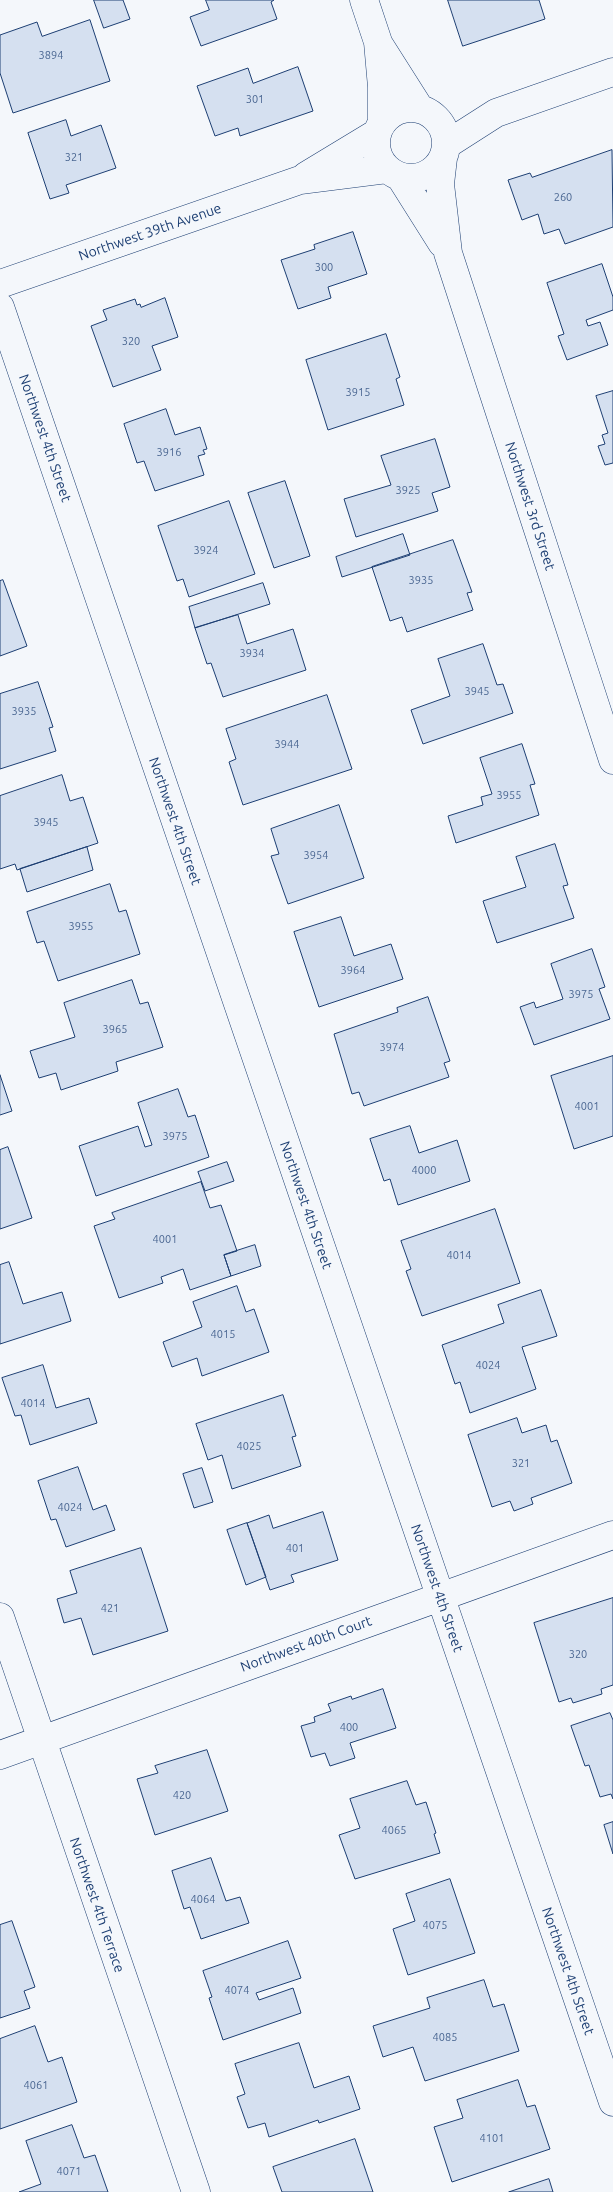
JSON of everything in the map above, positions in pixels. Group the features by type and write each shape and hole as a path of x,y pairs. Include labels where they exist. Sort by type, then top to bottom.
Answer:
{"street":[{"path":"364,0 378,42 382,87 380,128 377,145 379,157 394,173 414,178 426,175 436,168 445,152 496,112"},
{"path":"378,42 425,111 439,121 445,133 445,152"},
{"path":"380,128 392,113 406,108 450,115 496,112 613,72"},
{"name":"Northwest 39th Avenue","path":"0,284 300,180 380,128"},
{"name":"Northwest 3rd Street","path":"445,152 440,184 448,253 613,760"},
{"name":"Northwest 39th Avenue","path":"300,180 394,173"},
{"name":"Northwest 3rd Street","path":"394,173 448,253"},
{"name":"Northwest 4th Street","path":"0,307 613,2102"},
{"name":"Northwest 40th Court","path":"0,1755 613,1535"},
{"name":"Northwest 4th Terrace","path":"0,1617 196,2192"}],"building":[{"path":"94,0 123,0 130,19 104,28"},
{"path":"206,0 274,0 271,2 277,19 201,46 190,17 209,10"},
{"path":"448,0 539,0 545,19 463,46"},
{"path":"90,20 110,81 13,113 0,73 0,35 37,22 42,36"},
{"path":"298,67 313,111 240,136 238,128 215,136 197,86 248,68 253,83"},
{"path":"66,120 71,136 101,125 116,168 66,185 69,193 50,199 28,133"},
{"path":"612,150 613,227 565,244 559,229 544,234 538,214 522,220 508,180 530,173 532,177"},
{"path":"353,232 367,274 328,287 331,298 298,309 281,260 315,249 314,245"},
{"path":"602,264 613,297 613,310 586,320 588,326 600,322 608,345 567,360 558,336 564,334 547,283"},
{"path":"165,298 178,337 152,346 161,370 113,387 91,326 107,320 103,310 135,299 137,305 140,304 141,307"},
{"path":"386,334 400,377 396,379 404,405 328,430 306,360"},
{"path":"613,391 613,463 605,465 598,446 605,444 602,435 608,433 596,396"},
{"path":"166,409 175,435 200,427 207,449 203,450 205,454 198,456 204,475 155,491 144,461 137,463 124,424"},
{"path":"435,439 450,487 432,493 438,511 356,537 344,499 391,485 381,456"},
{"path":"285,481 310,556 274,568 248,493"},
{"path":"229,501 255,574 189,597 183,579 177,581 158,526"},
{"path":"403,534 410,555 342,577 336,557"},
{"path":"453,540 472,592 467,593 473,610 407,632 402,617 390,621 372,567"},
{"path":"3,580 27,646 0,656 0,581"},
{"path":"263,583 270,604 195,628 189,607"},
{"path":"238,615 247,644 293,629 306,670 223,697 211,663 207,664 195,628"},
{"path":"483,644 497,685 503,684 513,713 423,744 411,710 450,696 438,659"},
{"path":"38,682 53,727 49,728 56,751 0,769 0,694"},
{"path":"327,695 352,769 243,805 229,762 236,759 226,729"},
{"path":"522,744 535,784 530,785 539,815 456,843 448,816 483,805 481,797 492,794 480,758"},
{"path":"62,775 70,801 83,797 98,843 17,870 15,864 0,869 0,796"},
{"path":"339,805 364,878 288,904 271,856 279,854 271,829"},
{"path":"555,844 568,885 563,886 574,918 497,943 483,901 526,887 516,857"},
{"path":"87,847 93,870 27,892 20,869"},
{"path":"110,884 119,912 126,910 140,954 58,981 44,941 37,943 27,912"},
{"path":"341,917 354,956 391,944 403,979 319,1007 294,932"},
{"path":"592,949 605,987 599,989 610,1019 534,1045 520,1007 534,1002 536,1008 563,999 551,964"},
{"path":"132,980 140,1004 148,1002 163,1047 116,1062 118,1071 61,1090 56,1073 39,1078 30,1051 75,1037 64,1003"},
{"path":"428,997 450,1061 444,1063 449,1077 364,1106 359,1092 352,1094 334,1034 398,1012 397,1008"},
{"path":"613,1056 613,1136 574,1149 551,1076"},
{"path":"0,1075 12,1111 0,1115"},
{"path":"178,1089 188,1117 195,1115 209,1157 96,1196 79,1146 138,1126 145,1147 152,1145 138,1103"},
{"path":"410,1126 419,1153 457,1140 470,1181 398,1205 390,1179 384,1181 370,1139"},
{"path":"8,1147 32,1218 0,1229 0,1150"},
{"path":"227,1162 234,1181 205,1191 198,1172"},
{"path":"201,1182 210,1208 221,1205 237,1251 224,1255 231,1276 190,1290 183,1269 161,1277 163,1283 119,1298 94,1226 115,1219 112,1213"},
{"path":"495,1209 520,1283 422,1316 406,1271 411,1269 401,1241"},
{"path":"255,1245 261,1266 231,1276 224,1255"},
{"path":"9,1262 23,1304 62,1292 71,1321 0,1344 0,1265"},
{"path":"237,1286 246,1312 254,1309 269,1352 202,1376 197,1358 172,1367 163,1342 202,1327 193,1302"},
{"path":"541,1290 557,1336 522,1347 536,1389 470,1413 460,1382 455,1384 442,1345 504,1323 498,1305"},
{"path":"43,1365 56,1408 89,1398 97,1423 30,1445 21,1415 15,1416 2,1378"},
{"path":"283,1395 296,1436 292,1437 301,1466 232,1489 222,1455 208,1460 196,1424"},
{"path":"517,1418 522,1433 546,1425 551,1442 557,1440 572,1483 531,1498 533,1504 514,1511 510,1501 492,1507 468,1435"},
{"path":"78,1467 93,1510 106,1505 115,1530 66,1547 56,1519 51,1520 38,1481"},
{"path":"202,1468 213,1502 194,1508 183,1474"},
{"path":"323,1512 338,1560 291,1575 294,1582 270,1590 247,1523 269,1515 273,1528"},
{"path":"247,1523 266,1577 246,1585 227,1530"},
{"path":"141,1548 168,1631 93,1655 81,1618 64,1623 57,1599 77,1593 70,1571"},
{"path":"613,1598 613,1685 601,1689 602,1694 573,1703 571,1698 559,1702 534,1623"},
{"path":"383,1689 396,1728 350,1743 355,1758 330,1766 325,1753 311,1757 301,1726 315,1722 314,1717 331,1711 328,1704 351,1696 352,1699"},
{"path":"610,1713 613,1720 613,1799 611,1794 600,1797 589,1765 585,1766 571,1726"},
{"path":"207,1750 228,1811 155,1835 137,1779 158,1773 155,1766"},
{"path":"407,1781 416,1805 426,1802 440,1853 355,1879 339,1835 360,1828 350,1799"},
{"path":"613,1822 613,1854 604,1825"},
{"path":"211,1858 226,1901 240,1897 249,1923 201,1939 190,1907 184,1909 172,1871"},
{"path":"450,1879 475,1953 408,1975 393,1929 415,1921 406,1894"},
{"path":"12,1921 35,1987 24,1991 30,2008 0,2018 0,1925"},
{"path":"288,1941 301,1978 256,1993 259,2000 293,1988 301,2013 223,2040 209,1998 212,1997 203,1971"},
{"path":"484,1980 493,2007 504,2004 519,2051 425,2081 413,2047 383,2057 373,2026 430,2008 427,1998"},
{"path":"35,2026 48,2062 62,2057 77,2102 0,2129 0,2039"},
{"path":"299,2043 314,2088 349,2076 360,2109 319,2123 318,2120 269,2137 265,2123 248,2128 237,2097 245,2094 235,2064"},
{"path":"518,2080 527,2107 535,2105 550,2149 452,2182 434,2127 463,2118 457,2100"},
{"path":"72,2125 84,2158 95,2155 108,2192 19,2192 41,2184 26,2141"},
{"path":"355,2139 373,2192 282,2192 273,2167"},
{"path":"549,2179 553,2192 509,2192"}]}
